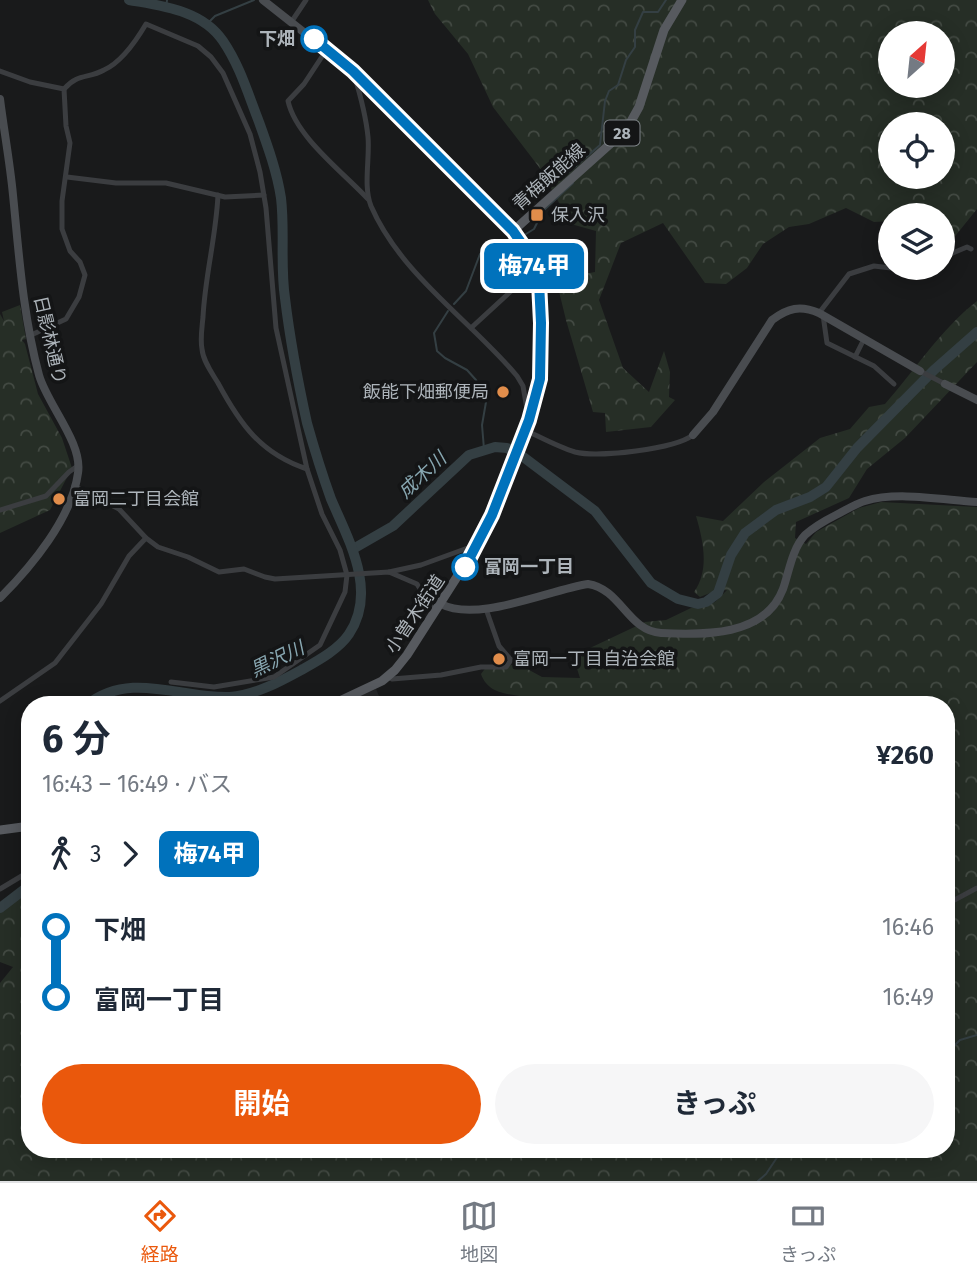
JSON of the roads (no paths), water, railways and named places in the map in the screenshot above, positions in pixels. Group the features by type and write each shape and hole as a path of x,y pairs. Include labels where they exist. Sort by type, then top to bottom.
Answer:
{"main road":[{"path":"263,0 353,71 513,231"},
{"name":"青梅飯能線","path":"513,231 629,125 639,107 664,30 682,0"},
{"name":"日影林通り","path":"0,99 29,337 42,386 68,435 79,466"},
{"name":"小曽木街道","path":"349,696 387,677 402,662 441,604 478,544 529,420 540,379 541,293 529,254 513,231"},
{"path":"693,435 713,412 772,320 795,308 807,308 821,314 920,371"},
{"path":"945,384 977,400"},
{"path":"0,598 46,546 61,519 79,466"},
{"path":"441,604 486,609 588,584 610,593 639,624 650,631 695,634 727,632 754,621 774,605 783,589 801,540 824,521 856,504 877,498 899,497 977,502"},
{"path":"0,830 21,827"}],"street":[{"path":"292,21 306,0"},
{"path":"29,337 66,319 79,297 85,275 80,262 70,251 62,229 62,201 70,143 64,89 75,78 108,68 136,40 146,24 198,46 217,65 252,140 264,195 275,321 307,469 322,514 350,574 345,592 320,645 274,677 214,687 171,682"},
{"path":"327,49 304,84 288,101 291,112 322,155 370,200 387,234 411,267 520,381 529,420"},
{"path":"0,71 30,82 64,89"},
{"path":"353,71 368,136 370,200"},
{"path":"67,177 116,183 166,183 218,195 264,195"},
{"path":"218,195 216,229 205,287 202,353 235,415 250,433 271,453 290,464 307,469"},
{"path":"955,252 967,247 971,249"},
{"path":"878,266 849,274 821,314 827,343 874,366 894,384"},
{"path":"471,328 536,271"},
{"path":"855,357 864,339"},
{"path":"920,371 945,384"},
{"path":"524,432 578,453 595,455 678,444 693,435"},
{"path":"0,510 46,496 69,472 79,466"},
{"path":"74,486 119,509 158,547 188,557 219,572 248,569 275,579 389,572 421,565 478,544"},
{"path":"0,701 55,663 101,604 129,556 146,538"},
{"path":"389,572 417,584 435,613"},
{"path":"387,677 392,680 441,675 481,667 506,667 511,660 499,646 486,609"},
{"path":"0,889 21,876"},
{"path":"955,900 977,888"}],"waterway":[{"name":"成木川","path":"129,0 180,11 204,22 223,41 247,91 269,150 279,188 285,298 307,423 328,490 352,548 361,583 357,617 340,645 277,683 240,696"},
{"name":"成木川","path":"166,7 167,0"},
{"path":"207,24 215,16 254,0"},
{"path":"568,173 600,145 605,101 609,91 618,85 626,60 635,47 635,30 643,12 658,12 666,0"},
{"path":"526,234 534,229 543,211 573,183"},
{"path":"454,304 466,291 480,254 503,240 514,243"},
{"path":"448,311 434,333 437,351 467,370 476,380 486,402 482,425 484,449"},
{"name":"成木川","path":"353,549 393,526 469,455 495,447 507,448 522,456 595,511 651,583 678,599 698,604 706,602 718,593 731,555 745,533 776,510 810,497 826,487 857,448 934,370 977,332"},
{"name":"成木川","path":"102,696 121,689 138,688 212,696"},
{"name":"黒沢川","path":"0,908 21,892"},
{"path":"955,1045 960,1040 977,1035"},
{"path":"758,1181 777,1158"}],"place":[{"name":"下畑","path":"314,39"},
{"name":"保入沢","path":"537,215"},
{"name":"飯能下畑郵便局","path":"503,392"},
{"name":"富岡二丁目会館","path":"59,499"},
{"name":"富岡一丁目","path":"465,567"},
{"name":"富岡一丁目自治会館","path":"499,659"}]}
